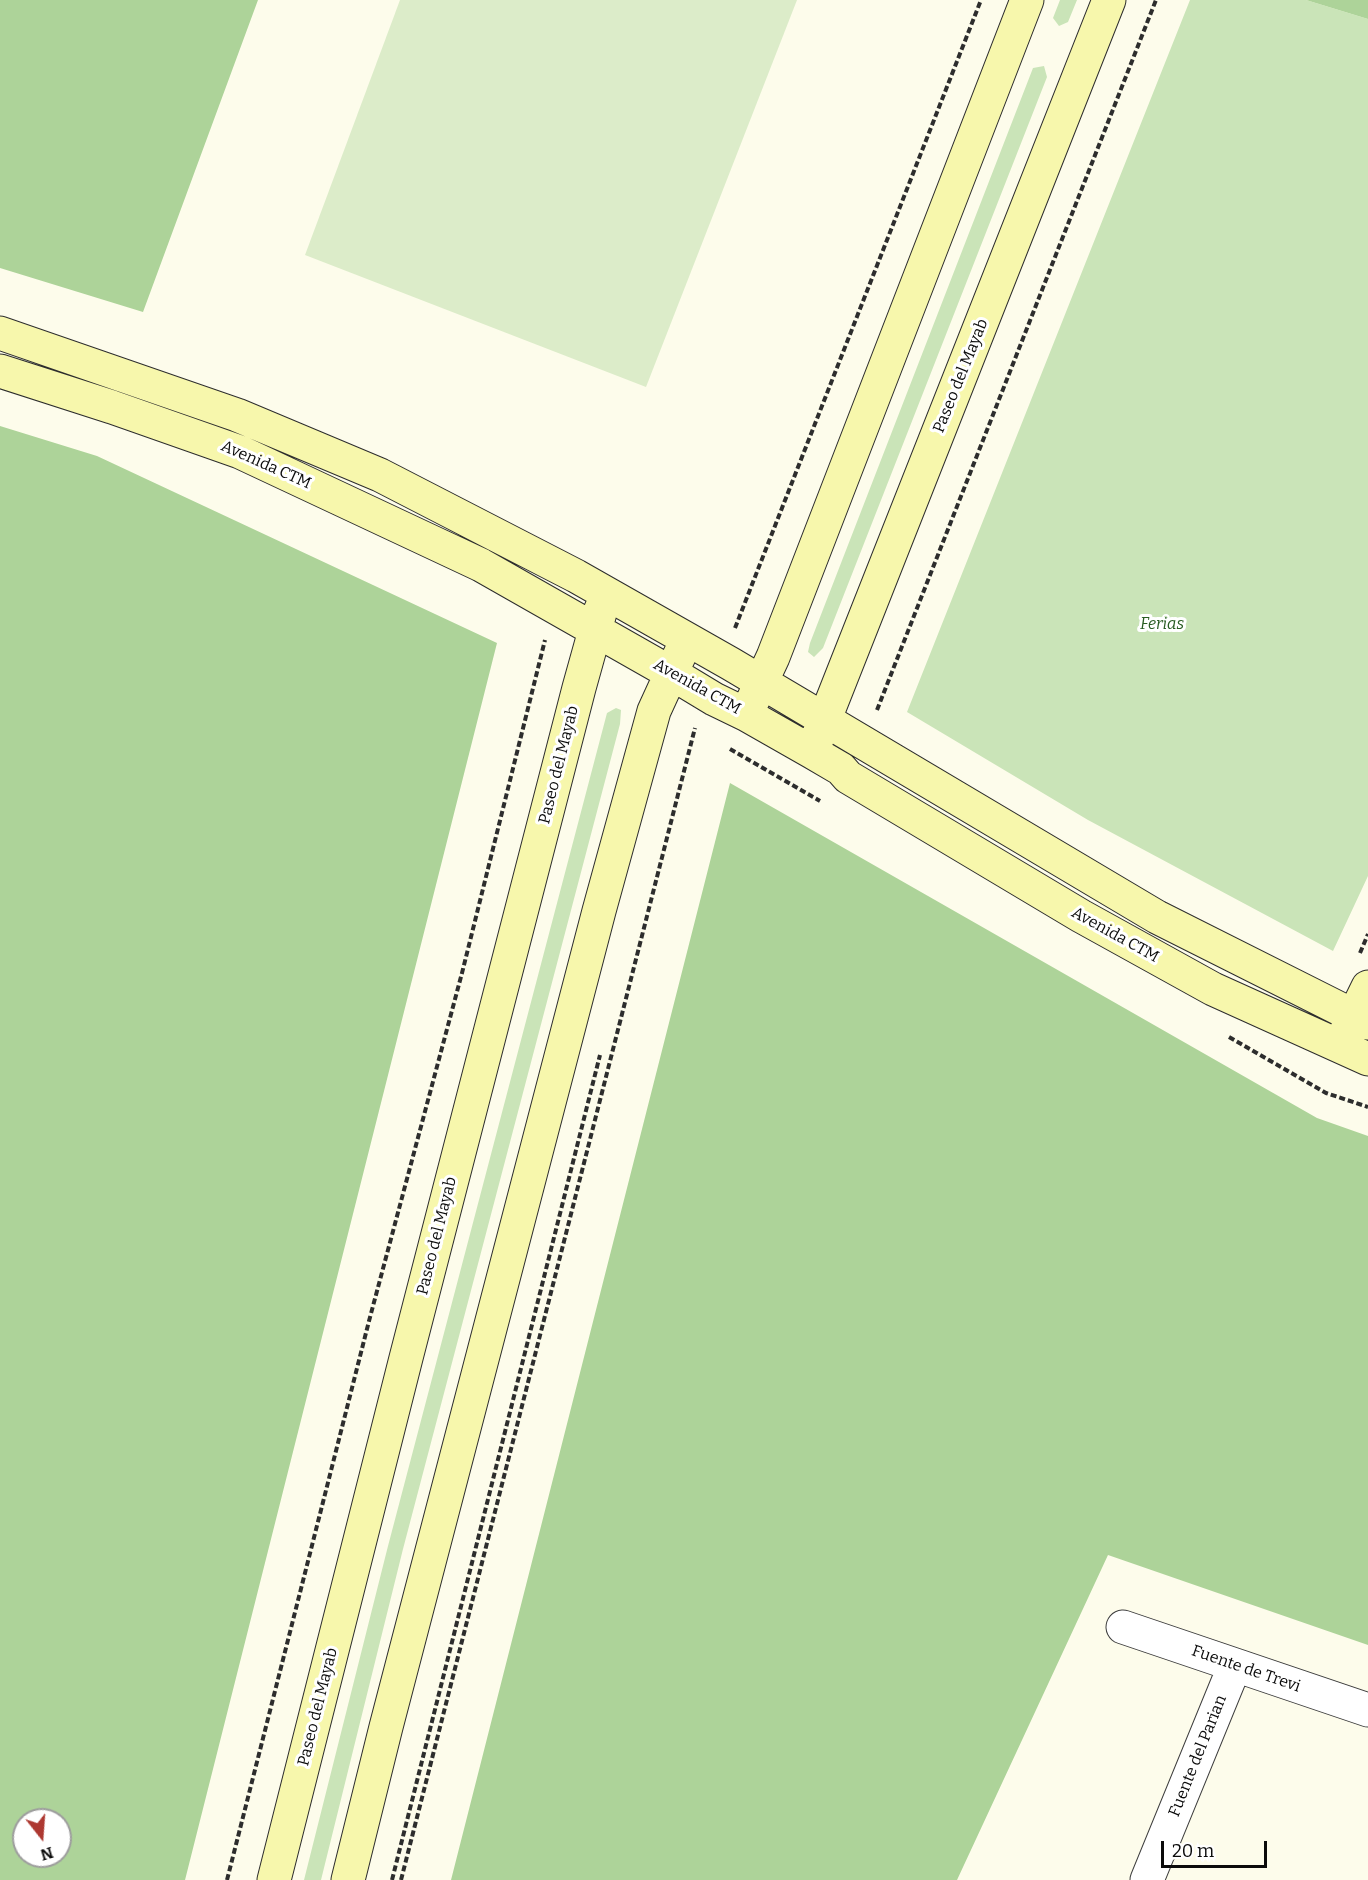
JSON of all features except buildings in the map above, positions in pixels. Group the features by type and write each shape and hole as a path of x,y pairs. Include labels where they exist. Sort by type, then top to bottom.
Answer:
{"main road":[{"path":"747,715 782,635 1028,0"},
{"name":"Paseo del Mayab","path":"812,752 1109,0"},
{"name":"Avenida CTM","path":"0,333 237,415 380,475 606,593 688,639 1157,917 1361,1020"},
{"name":"Avenida CTM","path":"0,371 240,452 481,565 714,699 812,752 848,777 1081,916 1213,989 1354,1053"},
{"name":"Paseo del Mayab","path":"274,1880 412,1335 594,630 606,593"},
{"path":"348,1880 602,900 654,711 688,639"},
{"path":"1354,1053 1368,987"}],"street":[{"name":"Fuente de Trevi","path":"1123,1627 1368,1710"},
{"name":"Fuente del Parian","path":"1147,1880 1235,1665"}],"path":[{"path":"733,633 981,0"},
{"path":"863,743 1156,0"},
{"path":"227,1880 369,1320 465,962 538,673"},
{"path":"401,1880 694,728"},
{"path":"392,1880 602,1048"}],"green space":[{"path":"0,0 258,0 143,312 0,268"},
{"path":"400,0 797,0 646,387 305,255"},
{"path":"1060,0 1077,0 1068,22 1059,26 1053,18"},
{"name":"Ferias","path":"1190,0 1306,0 1368,19 1368,876 1333,951 1088,820 907,712"},
{"path":"1306,0 1368,0 1368,19"},
{"path":"1044,66 1047,77 823,648 814,657 808,652 810,643 1033,68"},
{"path":"0,426 97,456 497,643 185,1880 0,1880"},
{"path":"616,708 621,710 620,724 403,1549 321,1880 304,1880 388,1546 607,713"},
{"path":"730,783 1317,1118 1368,1136 1368,1645 1108,1555 957,1880 451,1880"}]}
